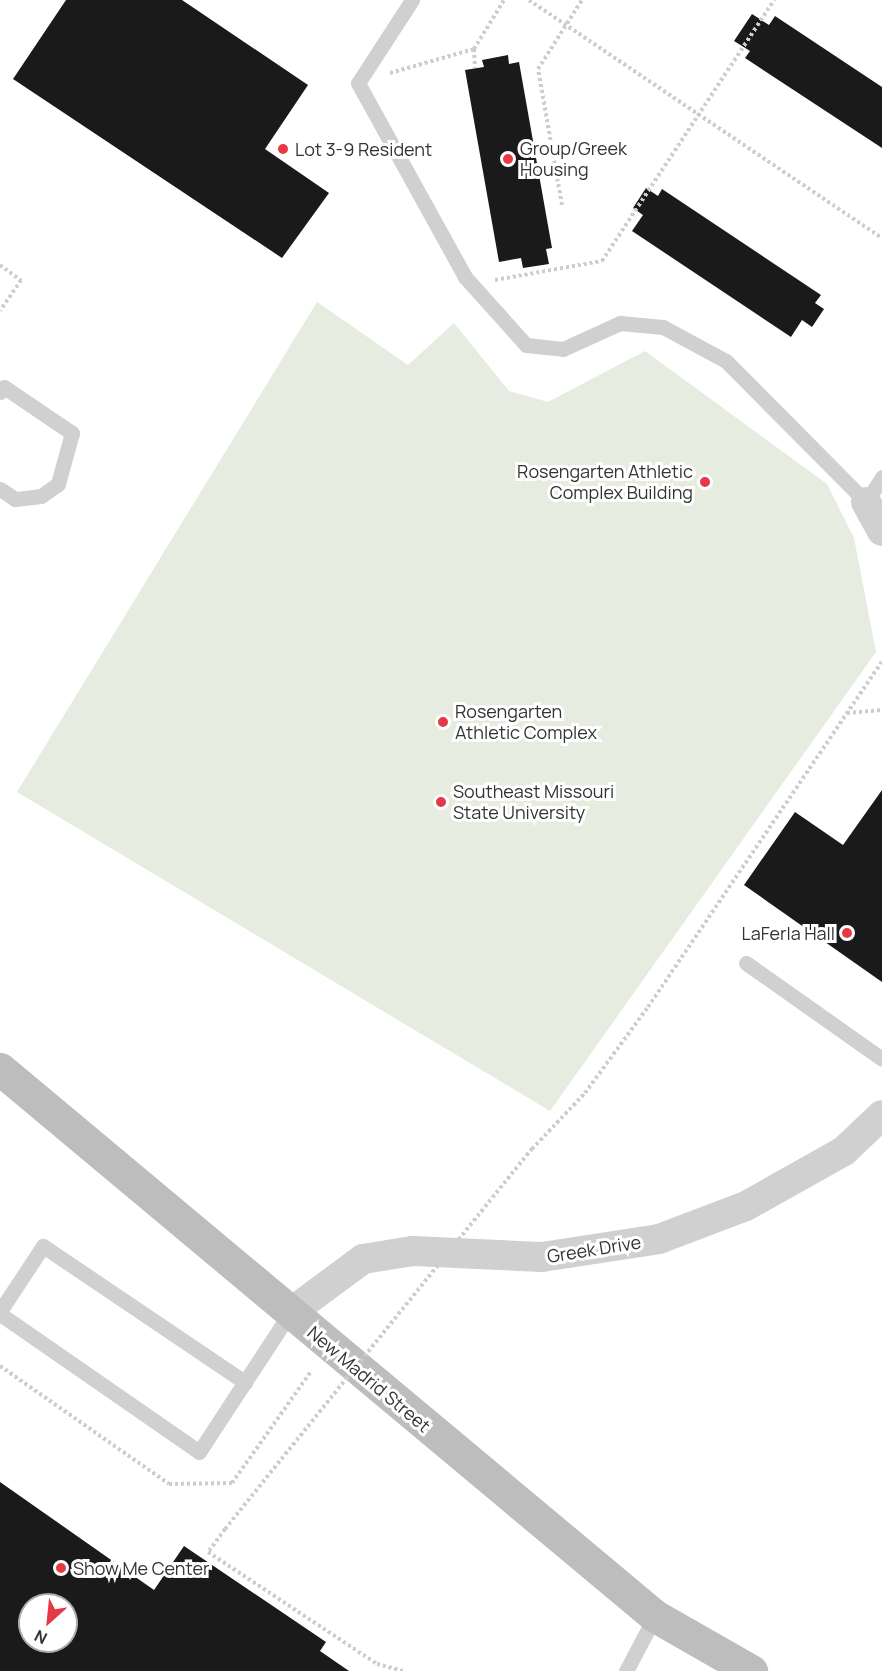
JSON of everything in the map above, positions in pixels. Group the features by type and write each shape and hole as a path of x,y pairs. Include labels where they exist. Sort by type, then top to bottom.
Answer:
{"street":[{"path":"866,502 882,531"},
{"name":"New Madrid Street","path":"0,1069 655,1616 751,1671"},
{"name":"Greek Drive","path":"290,1313 363,1259 413,1251 542,1257 659,1239 746,1206 844,1151 882,1115"}],"lane":[{"path":"412,0 358,83 465,277 526,345 563,349 620,323 663,327 726,362 866,502 882,477"},
{"path":"0,392 4,387 72,433 58,484 41,496 15,499 0,489"},
{"path":"746,963 882,1059"},
{"path":"245,1382 43,1246 0,1313 199,1452 245,1382 290,1313"},
{"path":"626,1671 655,1616"}],"path":[{"path":"475,68 474,50 504,0"},
{"path":"529,0 882,238"},
{"path":"562,205 538,69 582,0"},
{"path":"489,282 602,261 774,0"},
{"path":"358,83 474,50"},
{"path":"0,265 21,280 0,311"},
{"path":"403,1671 377,1664 208,1552 532,1149 585,1093 634,1026 882,662"},
{"path":"847,713 882,710"}],"shaded area":[{"name":"Rosengarten Athletic Complex","path":"317,302 408,365 454,323 509,391 548,402 645,351 827,484 854,538 876,652 550,1111 17,792"}],"building":[{"path":"66,0 182,0 308,85 265,149 329,193 282,258 13,79"},
{"path":"752,14 769,25 775,16 882,87 882,148 745,58 750,51 734,41"},
{"name":"Group/Greek Housing","path":"508,55 509,64 519,62 552,248 546,249 549,264 523,268 521,258 499,262 465,70 484,67 482,60"},
{"name":"Group/Greek Housing","path":"646,188 658,196 662,189 821,295 815,303 824,309 812,327 802,320 791,337 632,231 643,215 633,208"},
{"name":"LaFerla Hall","path":"882,790 882,982 744,885 795,812 843,845"},
{"name":"Show Me Center","path":"0,1482 154,1590 184,1546 326,1642 320,1651 349,1671 0,1671"}],"place":[{"name":"Lot 3-9 Resident","path":"283,149"},
{"name":"Group/Greek Housing","path":"508,159"},
{"name":"Rosengarten Athletic Complex Building","path":"705,482"},
{"name":"Rosengarten Athletic Complex","path":"443,722"},
{"name":"Southeast Missouri State University","path":"441,802"},
{"name":"LaFerla Hall","path":"847,933"},
{"name":"Show Me Center","path":"61,1568"}]}
